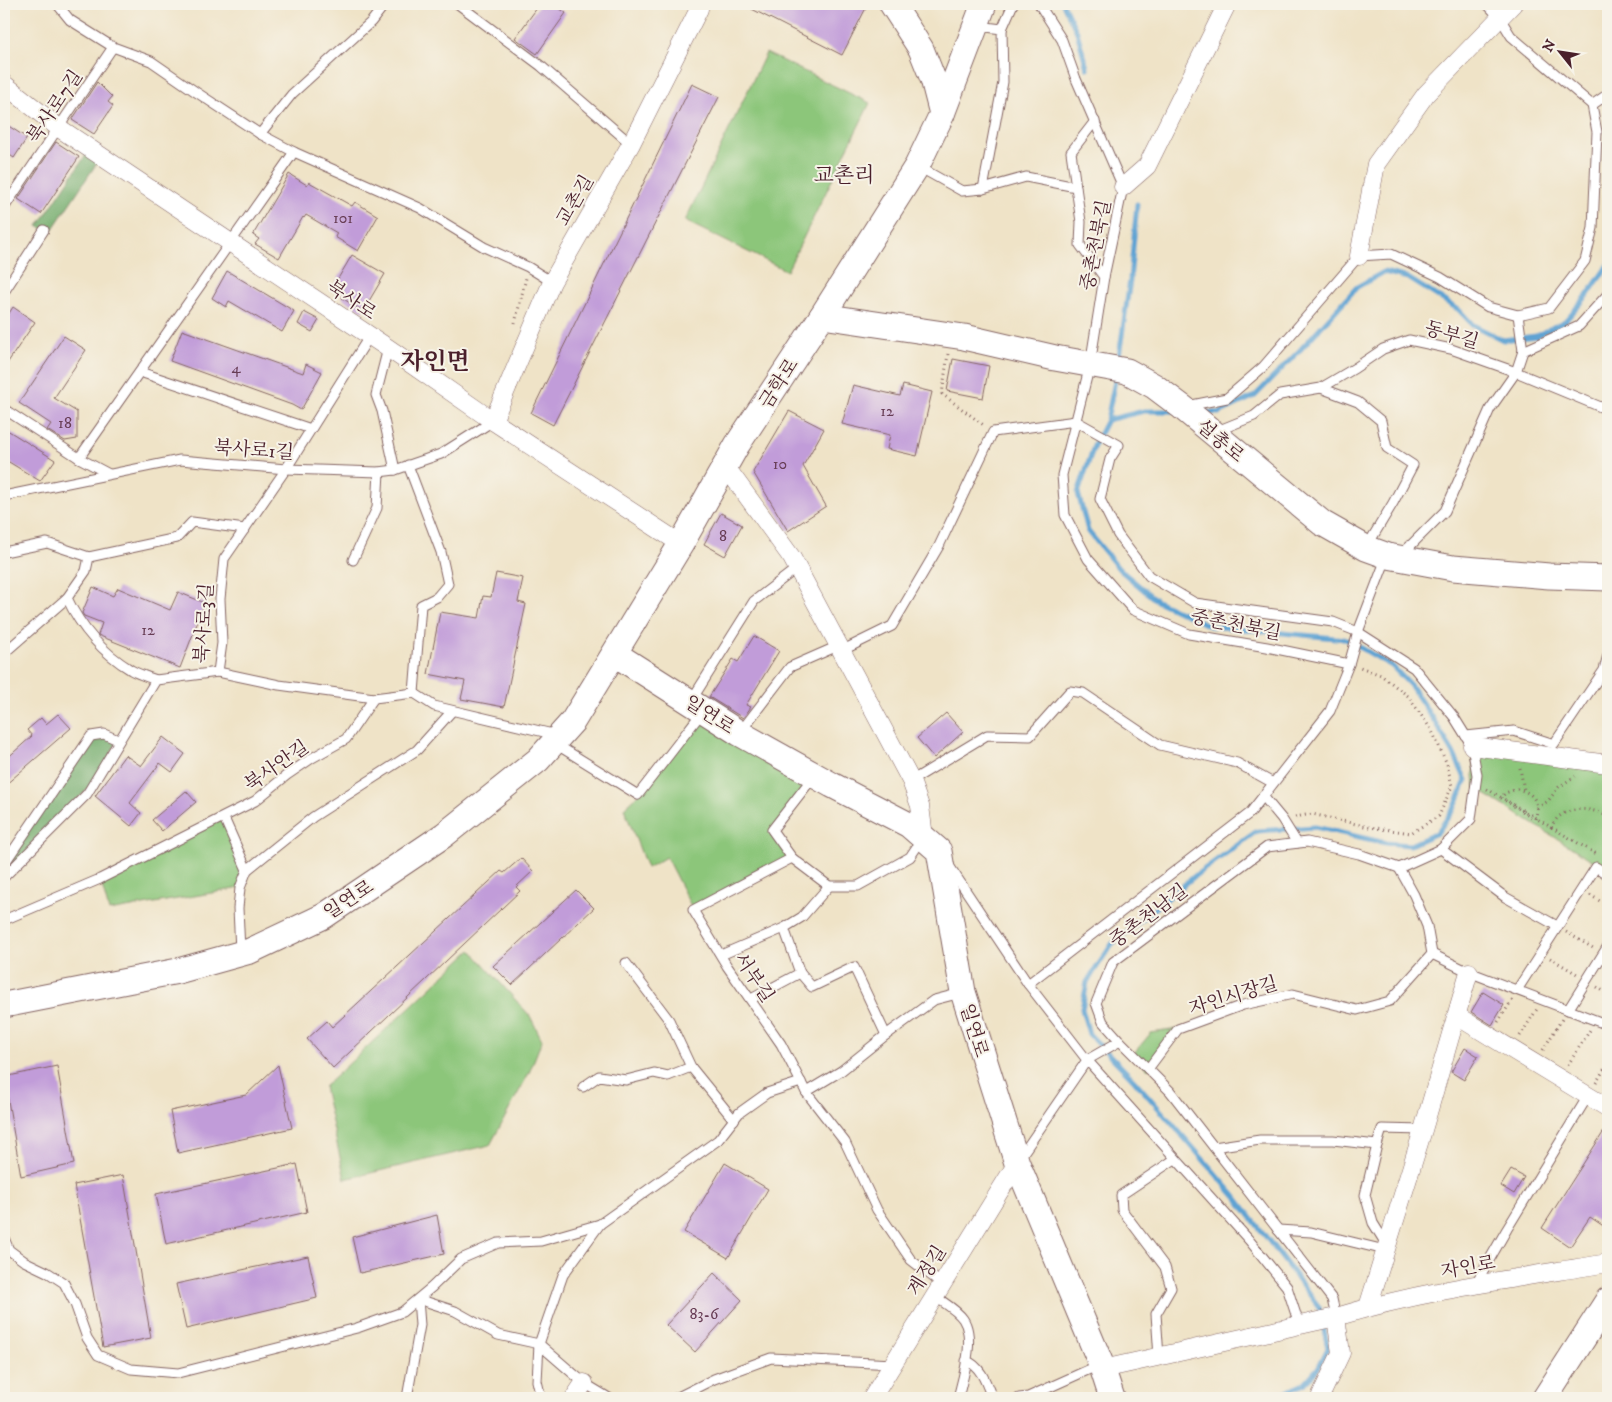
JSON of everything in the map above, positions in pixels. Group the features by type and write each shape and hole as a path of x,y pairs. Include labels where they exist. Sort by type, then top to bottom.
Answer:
{"street":[{"name":"교촌길","path":"493,421 552,282 631,144 699,9 699,4"},
{"path":"892,4 921,50 933,78 942,114"},
{"path":"1123,187 1147,166 1227,4"},
{"path":"1359,256 1376,164 1426,94 1513,4"},
{"name":"금학로","path":"614,654 737,445 917,166 942,114 979,15"},
{"name":"북사로","path":"4,84 59,128 388,348 493,421 680,544"},
{"name":"설총로","path":"822,316 952,335 1090,365 1127,370 1154,386 1182,407 1322,523 1384,554 1453,568 1549,576 1608,578"},
{"path":"726,466 792,558 911,781 932,844"},
{"name":"일연로","path":"4,1005 178,971 240,954 324,916 444,835 538,760 573,721 614,654 739,733 909,825 932,844 963,992 1016,1164 1102,1366 1112,1398"},
{"path":"1469,741 1604,769"},
{"path":"1368,1307 1423,1130 1469,972"},
{"path":"1457,1016 1608,1108"},
{"name":"계정길","path":"872,1398 1016,1164"},
{"name":"자인로","path":"1102,1366 1159,1357 1368,1307 1608,1263"},
{"path":"1544,1398 1608,1300"},
{"path":"1322,1398 1321,1395 1341,1353 1336,1316"},
{"path":"574,1398 584,1383"}],"lane":[{"path":"57,4 70,20 113,47 151,61 260,134 294,152 420,208 484,247 528,267 552,282"},
{"path":"260,134 292,94 371,22 385,4"},
{"path":"458,4 541,66 631,144"},
{"path":"983,189 1003,82 1002,29 1013,4"},
{"name":"중촌천북길","path":"1039,4 1062,40 1076,79 1096,121 1123,187 1104,277 1090,365 1062,474 1065,515 1088,559 1133,610 1189,634 1267,647 1349,664"},
{"path":"1182,407 1227,398 1263,366 1359,256 1391,254 1440,278 1488,306 1518,315 1549,308 1585,261 1593,228 1597,132 1592,104 1511,36 1500,18 1488,4"},
{"path":"979,15 1002,29"},
{"name":"북사로7길","path":"4,208 113,47"},
{"path":"1592,104 1608,94"},
{"path":"1096,121 1071,152 1081,222 1080,245 1104,277"},
{"path":"79,458 294,152"},
{"path":"917,166 962,191 983,189 1026,177 1076,187"},
{"path":"4,292 44,230"},
{"path":"1523,351 1579,326 1608,294"},
{"path":"1384,554 1445,511 1490,409 1516,372 1523,351 1518,315"},
{"name":"북사로3길","path":"156,680 218,672 222,643 220,599 224,559 286,469 369,337"},
{"name":"동부길","path":"1212,433 1254,416 1280,395 1321,388 1383,349 1409,340 1451,349 1516,372 1608,410"},
{"path":"388,348 376,395 382,411 394,470"},
{"path":"140,372 311,429"},
{"path":"1028,984 1250,813 1330,711 1349,664 1384,554 1393,504 1414,465 1387,448 1381,421 1358,402 1321,388"},
{"path":"4,409 79,458 109,474"},
{"name":"북사로1길","path":"4,496 180,460 286,469 380,472 394,470 440,454 493,421"},
{"path":"739,733 790,667 892,626 939,546 993,432 1076,421 1119,445 1110,459 1100,499 1118,535 1149,576 1195,603 1333,622 1358,632 1414,668 1454,717 1469,741 1477,776 1471,819 1441,849 1400,868 1427,926 1432,954 1469,972 1608,1025"},
{"path":"408,466 441,552 448,584 437,597 421,605 414,692"},
{"path":"353,560 376,508 380,472"},
{"path":"4,552 46,543 89,557 177,538 192,522 245,528"},
{"path":"4,653 67,598 86,571 89,557"},
{"path":"218,672 279,685 374,698 414,692 434,706 557,740 638,795 697,706 754,600 797,568"},
{"path":"4,877 87,794 156,680 132,670 111,656 89,634 74,614 67,598"},
{"path":"1469,741 1514,731 1554,744 1604,670 1608,655"},
{"path":"911,781 987,735 1030,736 1070,691 1083,693 1160,745 1237,763 1273,783"},
{"name":"북사안길","path":"4,920 100,879 255,801 287,775 346,739 374,698"},
{"path":"240,954 238,908 240,888 247,870 313,817 417,750 452,710"},
{"path":"4,864 91,736 104,734 118,740"},
{"path":"814,775 772,830 792,858 829,886 858,886 932,844 1028,984 1087,1060 1174,1159 1249,1240 1287,1287 1299,1324"},
{"path":"1263,796 1282,818 1297,843"},
{"path":"224,818 247,870"},
{"name":"중촌천남길","path":"1336,1316 1332,1299 1170,1091 1102,1022 1096,1002 1113,962 1268,847 1307,842 1359,854 1400,868"},
{"path":"1441,849 1504,897 1557,926"},
{"name":"서부길","path":"792,858 692,910 780,1044 806,1092 846,1142 878,1210 911,1260 962,1317 969,1330 966,1361 958,1398"},
{"path":"1517,990 1596,867 1608,875"},
{"path":"721,955 784,928 802,917 829,886"},
{"path":"784,928 800,973 812,987 854,967 886,1035"},
{"path":"1568,1010 1606,950"},
{"name":"자인시장길","path":"1148,1069 1178,1029 1242,1005 1293,994 1357,1010 1390,1001 1432,954"},
{"path":"626,963 669,1020 691,1067 734,1120"},
{"path":"751,999 800,973"},
{"path":"806,1092 841,1071 934,1000 963,992"},
{"path":"1016,1164 1087,1060 1120,1041"},
{"path":"583,1087 599,1076 626,1080 654,1073 668,1076 691,1067"},
{"path":"541,1398 537,1381 539,1344 563,1275 600,1224 718,1140 740,1113 767,1093 800,1082"},
{"path":"1475,1286 1507,1229 1588,1096"},
{"path":"1385,1248 1373,1223 1365,1195 1376,1145 1382,1129 1423,1130"},
{"path":"1214,1147 1260,1140 1333,1140 1376,1145"},
{"path":"1159,1357 1156,1314 1170,1288 1165,1267 1122,1210 1121,1195 1174,1159"},
{"path":"4,1238 9,1250 24,1262 47,1272 64,1283 75,1304 87,1338 98,1355 131,1368 178,1372 357,1328 402,1312 460,1260 498,1242 541,1241 600,1224"},
{"path":"1278,1230 1311,1232 1385,1248"},
{"path":"418,1299 455,1311 498,1335 539,1344 584,1383 609,1398"},
{"path":"407,1398 420,1325 418,1299"},
{"path":"676,1398 714,1379 771,1358 894,1364"},
{"path":"966,1361 972,1362 982,1374 992,1398"},
{"path":"1019,1398 1028,1397 1102,1366"}],"path":[{"path":"952,335 942,394 993,432"},
{"path":"1282,818 1312,814 1368,827 1411,833 1439,816 1452,786 1447,764 1432,731 1408,696 1381,675 1349,664"},
{"path":"1604,769 1608,782"},
{"path":"1604,769 1608,816"},
{"path":"1536,808 1548,800 1559,787 1574,776 1581,775"},
{"path":"1476,782 1601,857"},
{"path":"1501,798 1505,793 1517,789 1530,793 1537,804 1538,810 1535,819"},
{"path":"1550,827 1558,817 1570,811 1583,808 1596,810 1608,816"},
{"path":"1581,890 1608,906"},
{"path":"1557,926 1606,950"},
{"path":"1541,952 1586,980"},
{"path":"1490,1035 1517,990"},
{"path":"1512,1049 1543,1000"},
{"path":"1534,1063 1568,1010"},
{"path":"1560,1079 1596,1020"},
{"path":"1588,1096 1608,1063"}],"green space":[{"path":"766,53 870,103 787,271 685,221"},
{"path":"90,149 101,157 50,233 38,226"},
{"path":"704,710 814,775 772,830 792,858 693,910 666,857 647,868 624,808 638,795"},
{"path":"91,736 118,740 98,778 4,877 4,864"},
{"path":"1472,746 1608,764 1608,870 1475,788"},
{"path":"224,818 247,870 240,888 109,911 100,879"},
{"path":"471,950 530,1016 542,1040 529,1073 490,1145 345,1179 324,1087"},
{"path":"1178,1029 1148,1069 1133,1054 1151,1033"}],"building":[{"path":"540,4 553,4 566,13 537,54 515,38"},
{"path":"742,4 868,4 842,55"},
{"path":"97,82 112,97 108,102 113,106 94,134 72,120"},
{"path":"692,84 719,97 553,425 531,413"},
{"path":"4,123 27,138 14,158 4,151"},
{"path":"56,142 79,157 41,214 18,199"},
{"path":"289,174 307,185 309,182 352,206 355,202 378,216 358,251 335,237 337,233 306,215 279,258 255,244 259,239 253,235"},
{"path":"352,255 385,274 363,311 342,298 344,294 333,287"},
{"path":"227,271 294,311 282,332 229,301 226,307 212,298"},
{"path":"13,307 35,322 4,368 4,321"},
{"path":"304,312 319,320 312,332 298,324"},
{"path":"182,330 303,373 306,364 322,372 301,410 292,405 170,361"},
{"path":"64,336 86,350 54,398 77,412 77,439 65,441 47,430 51,424 19,403"},
{"path":"953,359 989,366 983,398 947,391"},
{"path":"853,385 900,396 903,385 932,392 917,456 887,449 890,435 842,424"},
{"path":"789,411 824,429 803,466 826,506 788,531 753,472"},
{"path":"4,428 55,460 40,481 4,459"},
{"path":"721,513 742,525 725,556 704,544"},
{"path":"496,573 523,578 518,602 526,604 504,707 461,699 465,681 428,674 440,612 479,618 483,596 491,597"},
{"path":"93,587 113,596 118,588 170,610 178,592 205,603 180,668 98,635 102,623 84,616 82,613"},
{"path":"754,636 779,651 746,705 751,707 743,718 709,697 733,659 738,662"},
{"path":"946,713 963,732 934,758 917,738"},
{"path":"58,714 71,728 4,786 4,761 32,736 27,730 41,718 46,724"},
{"path":"163,737 185,754 172,772 160,763 130,803 141,813 131,826 95,796 125,755 141,766"},
{"path":"186,791 196,802 162,831 152,820"},
{"path":"521,858 533,871 516,887 520,891 333,1068 307,1039 327,1021 332,1027 501,871 504,873"},
{"path":"576,890 594,908 512,985 493,966"},
{"path":"1483,992 1504,1005 1492,1025 1471,1012"},
{"path":"1465,1048 1478,1056 1464,1080 1451,1072"},
{"path":"278,1065 292,1128 178,1153 170,1111 246,1095"},
{"path":"57,1066 74,1164 21,1176 4,1077"},
{"path":"1608,1125 1608,1229 1590,1217 1570,1247 1542,1228"},
{"path":"725,1163 768,1189 728,1258 684,1232"},
{"path":"297,1164 307,1212 166,1244 156,1194"},
{"path":"1511,1170 1524,1177 1514,1194 1501,1186"},
{"path":"123,1175 151,1338 103,1347 74,1185"},
{"path":"437,1215 444,1254 360,1273 352,1237"},
{"path":"308,1256 317,1298 186,1329 176,1284"},
{"path":"714,1273 742,1300 695,1352 666,1325"}],"waterway":[{"path":"1063,4 1077,32 1087,68"},
{"path":"1118,363 1130,280 1137,204"},
{"path":"1203,412 1219,413 1255,396 1357,287 1384,272 1408,278 1459,310 1473,325 1503,340 1536,336 1565,321 1587,296 1608,265"},
{"path":"1107,420 1116,376"},
{"path":"1172,411 1144,411 1107,420 1095,443 1078,493 1088,531 1119,569 1157,601 1210,626 1346,639 1392,666 1411,686 1436,724 1453,752 1466,780 1455,807 1437,833 1410,845 1386,843 1315,827 1257,831 1196,875 1112,944 1087,982 1082,1009 1089,1034 1134,1080 1235,1196 1319,1307 1328,1348 1318,1368 1304,1384 1273,1398"}],"district":[{"name":"교촌리","path":"844,175"},
{"name":"자인면","path":"435,361"}]}
